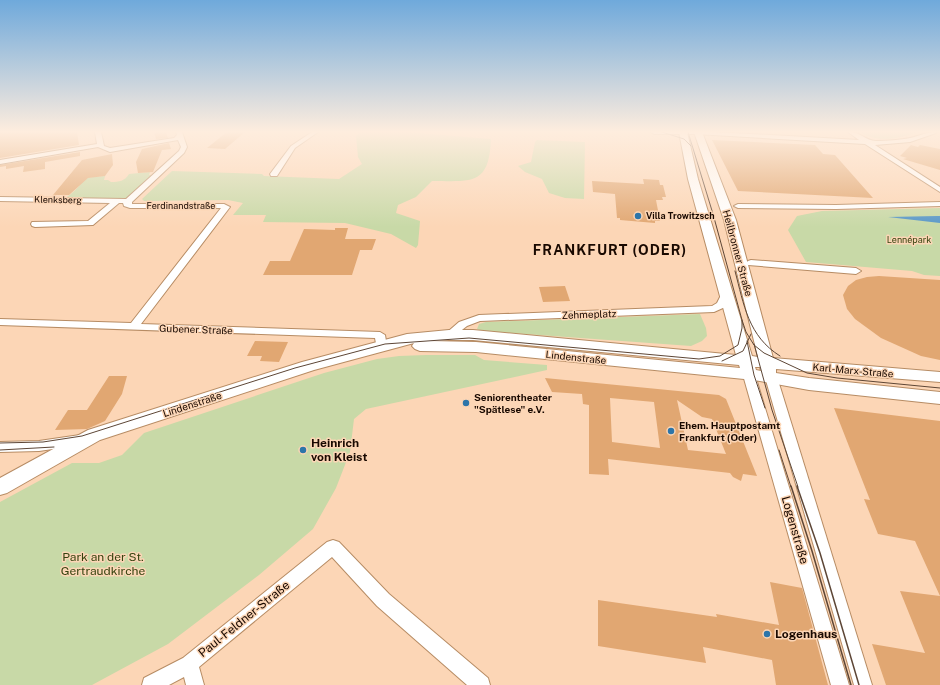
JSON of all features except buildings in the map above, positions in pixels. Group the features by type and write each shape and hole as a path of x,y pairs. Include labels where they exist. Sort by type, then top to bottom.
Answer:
{"street":[{"name":"Ferdinandstraße","path":"134,326 226,207 130,206 127,204 128,201 169,164"},
{"path":"274,174 281,164"},
{"path":"692,164 693,179 748,368"},
{"name":"Heilbronner Straße","path":"705,164 730,220 769,370"},
{"path":"900,164 940,190"},
{"name":"Klenksberg","path":"0,199 128,201"},
{"path":"35,224 90,223 117,201"},
{"path":"738,206 812,207 940,204"},
{"name":"Heilbronner Straße","path":"751,264 856,271"},
{"name":"Zehmeplatz","path":"449,335 463,324 479,318 714,309 721,305 726,295"},
{"name":"Gubener Straße","path":"0,322 134,326 380,341"},
{"name":"Lindenstraße","path":"0,447 39,446 79,440 94,436 380,341 449,335 473,335 534,340 748,368"},
{"name":"Lindenstraße","path":"380,341 769,370"},
{"name":"Logenstraße","path":"748,368 840,685"},
{"name":"Karl-Marx-Straße","path":"769,370 940,377"},
{"name":"Karl-Marx-Straße","path":"769,370 810,384 940,398"},
{"name":"Logenstraße","path":"769,370 863,685"},
{"path":"0,487 78,443 94,436"},
{"name":"Paul-Feldner-Straße","path":"151,685 189,664 333,547 383,600 481,685"},
{"path":"189,664 195,685"}],"green space":[{"path":"362,164 487,164 482,173 476,178 458,181 432,181 416,197 398,205 396,213 420,221 418,245 416,248 391,234 345,223 263,222 266,215 233,215 243,203 228,200 144,201 142,199 172,171 262,174 264,176 339,179"},
{"path":"525,164 585,164 584,199 565,198 549,193 542,179 525,172 518,166"},
{"path":"150,172 149,175 153,175 126,200 64,199 73,193 83,178 105,176 104,180 117,182 124,180 129,174"},
{"name":"Lennépark","path":"940,208 940,276 924,275 912,271 806,262 788,230 797,216 822,211"},
{"path":"700,314 706,328 707,336 702,341 691,346 482,331 477,329 479,324 486,322"},
{"name":"Park an der St. Gertraudkirche","path":"475,355 484,360 547,365 547,370 366,409 354,419 350,452 336,488 313,529 259,575 168,644 92,685 0,685 0,502 72,463 99,463 122,455 144,433 324,373 377,359 399,356"}],"water":[{"path":"940,216 940,223 888,217"}],"tram line":[{"path":"698,164 742,320"},
{"path":"735,271 745,308 754,329 769,348 780,356"},
{"path":"0,443 43,442 82,436 295,368 385,344 469,338 699,359 720,356 738,345 742,328 742,320"},
{"path":"742,320 749,337"},
{"path":"747,342 749,337"},
{"path":"749,337 754,345"},
{"path":"722,361 743,351 747,342"},
{"path":"747,342 754,375 765,408"},
{"path":"754,345 764,353 807,373 837,378 940,388"},
{"path":"754,345 772,410 798,487"},
{"path":"0,450 54,447"},
{"path":"779,450 791,487"},
{"path":"791,486 812,551 851,685"},
{"path":"797,486 820,553 859,685"}],"place":[{"name":"Villa Trowitzsch","path":"638,216"},
{"name":"Seniorentheater \"Spätlese\" e.V.","path":"466,403"},
{"name":"Ehem. Hauptpostamt Frankfurt (Oder)","path":"671,431"},
{"name":"Heinrich von Kleist","path":"303,450"},
{"name":"Logenhaus","path":"767,634"}],"district":[{"name":"FRANKFURT (ODER)","path":"610,250"}]}
